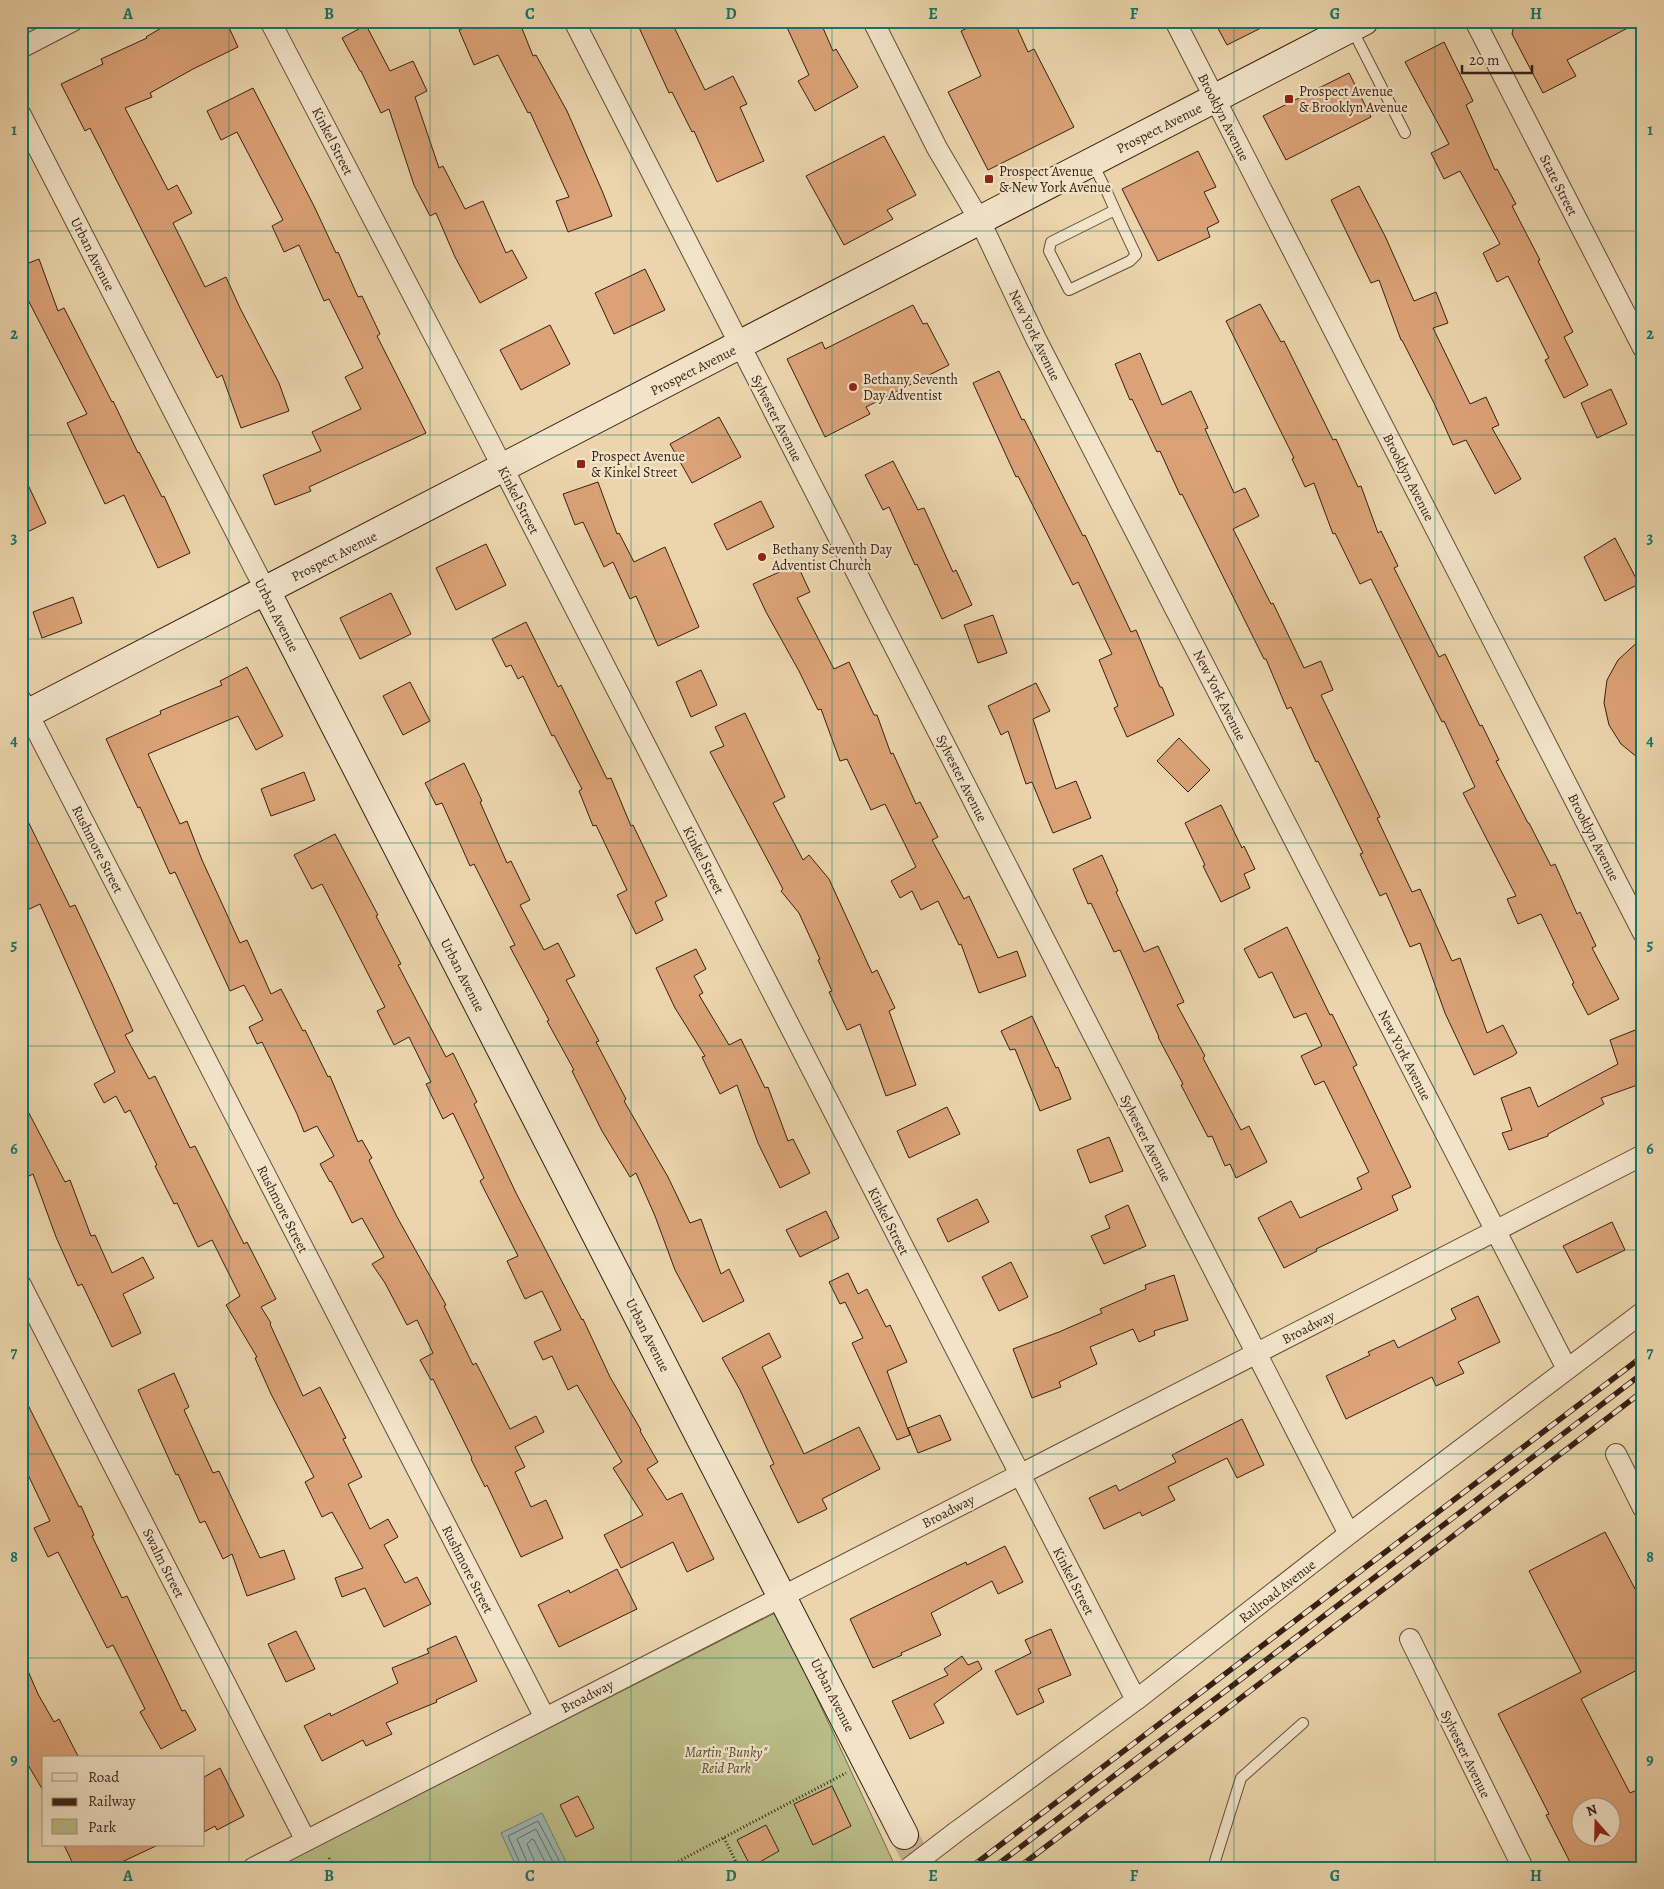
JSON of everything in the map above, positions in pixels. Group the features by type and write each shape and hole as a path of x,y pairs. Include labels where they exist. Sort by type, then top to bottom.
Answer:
{"main road":[{"name":"Prospect Avenue","path":"24,710 266,591 1358,25"},
{"name":"Urban Avenue","path":"266,591 904,1835"}],"street":[{"path":"21,48 73,21"},
{"name":"Kinkel Street","path":"270,21 503,469 1136,1700"},
{"name":"Sylvester Avenue","path":"574,21 1350,1534"},
{"name":"New York Avenue","path":"873,21 937,148 980,221 1036,339 1567,1370"},
{"name":"Brooklyn Avenue","path":"1175,21 1643,933"},
{"name":"State Street","path":"1476,21 1643,348"},
{"name":"Urban Avenue","path":"21,115 266,591"},
{"name":"Rushmore Street","path":"24,710 545,1718"},
{"name":"Broadway","path":"253,1868 1643,1155"},
{"name":"Swalm Street","path":"21,1285 306,1840"},
{"name":"Railroad Avenue","path":"908,1868 1136,1700 1350,1534 1643,1312"},
{"path":"1616,1454 1643,1508"},
{"name":"Sylvester Avenue","path":"1410,1639 1523,1868"}],"lane":[{"path":"1358,25 1405,133"},
{"path":"1093,163 1115,210 1136,255 1130,261 1069,290 1049,251 1051,242 1115,210"},
{"path":"1218,1868 1215,1861 1241,1778 1302,1723"}],"path":[{"path":"666,1868 846,1773"},
{"path":"724,1838 739,1868"},
{"path":"329,1858 334,1868"}],"green space":[{"name":"Martin \"Bunky\" Reid Park","path":"777,1612 896,1868 275,1868"}],"water":[{"path":"542,1813 569,1868 517,1868 501,1833"}],"building":[{"path":"173,21 226,21 238,47 150,93 152,97 125,108 168,190 177,185 192,213 173,223 205,287 226,277 279,383 289,411 241,428 222,375 217,378 90,128 85,131 61,84 103,64 101,59 147,38"},
{"path":"480,21 519,21 533,56 536,55 567,111 612,216 568,232 556,201 569,197 530,112 528,113 498,55 474,65 459,30"},
{"path":"636,21 671,21 705,90 733,76 747,104 740,107 764,161 717,182 694,131 692,132 672,92 669,93"},
{"path":"784,21 820,21 833,51 836,49 858,87 815,111 798,81 809,75"},
{"path":"982,21 1014,21 1028,52 1034,49 1074,127 988,170 948,92 981,76 961,31"},
{"path":"1214,21 1275,21 1227,45"},
{"path":"1515,21 1641,21 1567,60 1576,76 1543,93 1512,34"},
{"path":"366,25 390,71 413,61 427,91 415,97 439,168 443,166 465,209 483,201 506,253 512,250 527,278 480,303 455,257 436,213 430,216 414,185 389,109 381,113 361,71 342,38"},
{"path":"1444,42 1473,101 1466,105 1495,170 1497,169 1516,204 1512,206 1540,260 1538,261 1573,332 1564,337 1588,385 1564,398 1545,360 1549,358 1508,276 1497,282 1483,253 1500,244 1460,171 1444,179 1431,153 1449,144 1405,62"},
{"path":"1349,73 1371,117 1286,160 1263,116"},
{"path":"253,88 336,253 338,252 358,297 362,296 380,334 377,336 426,433 309,487 311,491 275,505 263,475 321,451 312,432 361,409 345,377 363,368 329,299 324,301 299,245 284,252 272,226 283,220 237,132 221,140 207,111"},
{"path":"884,136 916,195 887,210 893,219 844,245 806,176"},
{"path":"1198,151 1216,187 1204,192 1219,222 1207,228 1210,237 1158,261 1122,189"},
{"path":"1359,186 1385,236 1414,301 1436,292 1448,323 1433,328 1470,404 1486,397 1499,425 1492,428 1521,479 1495,494 1466,440 1453,445 1434,403 1401,340 1379,280 1371,283 1331,200"},
{"path":"39,259 58,311 64,308 138,453 162,497 164,496 190,553 158,568 124,495 105,504 67,423 87,414 26,296 21,297 21,266"},
{"path":"645,269 665,310 614,334 595,293"},
{"path":"1260,304 1281,342 1284,341 1333,440 1336,439 1358,487 1361,486 1378,533 1381,531 1398,566 1394,568 1439,657 1445,654 1480,726 1482,725 1499,760 1496,761 1528,823 1551,866 1555,864 1577,914 1580,912 1596,946 1592,948 1619,999 1588,1015 1541,914 1518,924 1507,899 1516,896 1463,793 1475,787 1444,721 1442,722 1371,579 1360,584 1335,533 1333,534 1314,483 1305,487 1292,459 1294,458 1226,321"},
{"name":"Bethany Seventh Day Adventist","path":"913,305 923,324 927,323 949,365 866,407 870,414 825,437 787,359 822,342 825,349"},
{"path":"550,325 570,364 521,390 500,350"},
{"path":"1140,353 1162,405 1191,391 1208,428 1205,429 1234,493 1245,488 1259,516 1233,529 1271,604 1273,603 1304,668 1321,661 1333,690 1321,695 1380,817 1377,818 1412,892 1420,889 1452,961 1460,958 1487,1033 1503,1025 1517,1053 1513,1056 1474,1075 1445,1013 1420,943 1410,947 1386,893 1380,896 1360,854 1363,853 1318,761 1316,762 1291,707 1287,709 1266,659 1264,659 1182,494 1180,495 1160,451 1157,452 1132,399 1130,400 1115,364"},
{"path":"999,371 1022,420 1024,419 1083,536 1085,535 1131,632 1136,630 1174,715 1127,737 1114,708 1118,706 1099,660 1112,654 1078,582 1073,585 1018,476 1016,477 973,383"},
{"path":"1611,389 1627,424 1597,438 1581,403"},
{"path":"719,417 741,457 692,483 670,444"},
{"path":"893,461 918,510 924,508 953,572 956,570 972,605 942,619 889,507 883,510 865,475"},
{"path":"21,470 46,523 21,535"},
{"path":"598,482 617,534 619,533 634,562 665,547 699,627 658,646 636,596 630,599 613,562 604,567 583,522 575,525 563,494"},
{"path":"761,501 774,527 727,550 714,524"},
{"path":"1615,538 1639,584 1605,601 1584,557"},
{"path":"486,544 506,585 456,610 436,568"},
{"path":"797,564 810,592 797,598 834,669 849,662 874,715 877,715 891,754 893,753 916,804 920,802 938,837 932,840 964,899 969,896 998,958 1017,951 1026,976 979,993 961,944 959,945 938,901 921,910 912,891 900,898 891,881 916,867 885,804 871,810 847,759 840,761 821,709 818,710 753,584"},
{"path":"391,593 411,634 360,659 340,618"},
{"path":"73,597 82,623 42,638 33,612"},
{"path":"993,615 1007,653 978,663 964,625"},
{"path":"526,622 558,687 561,685 607,779 611,778 631,826 633,825 667,896 655,902 663,920 636,934 617,895 627,890 596,825 593,826 579,791 582,789 554,735 552,736 523,676 518,679 511,665 506,667 492,639"},
{"path":"1643,637 1643,762 1621,744 1609,725 1604,703 1607,680 1618,660"},
{"path":"247,667 283,736 256,750 238,716 148,754 180,824 187,821 202,860 240,943 247,940 271,994 281,989 303,1031 305,1030 328,1077 330,1076 358,1142 362,1140 372,1158 369,1160 396,1215 446,1305 444,1306 473,1365 476,1363 510,1429 536,1416 544,1432 515,1447 525,1467 515,1472 531,1507 546,1500 563,1538 521,1557 433,1379 431,1380 420,1360 433,1353 417,1320 407,1325 385,1283 372,1264 384,1257 362,1218 352,1223 331,1181 320,1164 334,1156 317,1126 304,1132 262,1042 257,1044 249,1027 263,1020 244,985 230,991 175,872 170,874 140,807 138,808 106,739 161,714 160,711 222,685 220,681"},
{"path":"701,670 717,705 691,717 676,682"},
{"path":"410,682 430,721 403,735 383,696"},
{"path":"1036,683 1050,711 1033,719 1056,789 1076,781 1091,818 1053,833 1032,782 1026,784 1008,731 1001,735 988,706"},
{"path":"745,713 785,797 773,803 803,860 809,855 829,879 872,973 877,970 895,1008 889,1011 916,1085 886,1096 860,1024 847,1030 829,992 832,991 818,960 820,959 799,913 781,891 783,889 710,752 724,746 715,727"},
{"path":"1179,738 1210,770 1188,792 1157,761"},
{"path":"464,763 482,801 480,802 507,863 511,861 530,900 520,905 544,950 558,943 575,976 566,980 599,1041 596,1042 626,1099 624,1101 668,1177 690,1223 701,1219 721,1274 729,1269 744,1301 703,1322 675,1270 655,1216 636,1173 630,1177 602,1131 572,1071 574,1070 547,1021 549,1020 510,947 515,945 474,864 470,866 442,803 436,805 425,783"},
{"path":"304,772 315,800 271,816 261,789"},
{"path":"1221,805 1242,848 1244,846 1255,869 1244,874 1250,888 1221,902 1185,823"},
{"path":"21,807 70,907 75,905 112,984 133,1031 125,1035 149,1079 155,1076 190,1148 195,1146 244,1244 247,1242 276,1299 261,1307 271,1323 303,1396 320,1387 346,1438 343,1439 362,1477 348,1484 370,1529 388,1519 398,1537 384,1545 405,1583 417,1577 431,1604 384,1627 365,1588 342,1597 335,1578 363,1568 332,1512 322,1517 305,1482 314,1477 271,1394 255,1358 257,1357 226,1305 240,1296 212,1240 198,1247 177,1203 174,1204 155,1166 157,1165 130,1110 125,1113 116,1096 104,1103 94,1084 115,1072 40,904 21,913"},
{"path":"335,834 378,915 376,916 401,964 398,965 446,1057 453,1053 477,1102 474,1104 516,1193 583,1319 610,1377 658,1462 647,1469 667,1500 682,1493 714,1559 687,1572 673,1542 621,1568 604,1535 643,1515 613,1468 622,1462 577,1385 568,1390 552,1356 543,1360 534,1342 561,1330 542,1291 525,1299 507,1261 518,1256 480,1181 484,1178 453,1113 443,1119 426,1084 431,1082 409,1037 394,1045 377,1011 385,1007 322,884 312,889 294,855"},
{"path":"1102,855 1118,891 1116,892 1144,952 1158,946 1184,1002 1177,1005 1205,1056 1203,1058 1241,1130 1249,1126 1267,1162 1236,1178 1230,1164 1225,1166 1212,1136 1208,1137 1158,1037 1120,950 1114,952 1091,903 1088,904 1073,869"},
{"path":"1287,927 1357,1065 1353,1067 1411,1187 1392,1196 1398,1210 1316,1249 1317,1251 1284,1268 1258,1218 1291,1201 1300,1218 1362,1189 1357,1178 1369,1172 1324,1081 1315,1085 1301,1056 1322,1046 1306,1013 1294,1018 1272,972 1259,978 1244,949"},
{"path":"696,949 706,969 694,976 703,993 699,995 729,1045 741,1039 765,1088 768,1087 788,1141 793,1139 810,1173 780,1188 758,1143 737,1085 720,1094 702,1057 705,1056 675,1008 656,968"},
{"path":"1032,1016 1056,1068 1058,1067 1071,1099 1040,1111 1015,1049 1010,1050 1001,1031"},
{"path":"1643,1027 1643,1083 1601,1098 1604,1104 1548,1134 1548,1136 1509,1150 1502,1133 1512,1130 1501,1098 1530,1087 1538,1107 1618,1064 1610,1040"},
{"path":"21,1098 65,1182 70,1180 91,1236 95,1235 112,1273 143,1257 154,1278 123,1294 141,1333 112,1347 82,1284 78,1286 56,1237 33,1174 29,1176 21,1162"},
{"path":"947,1107 960,1134 909,1158 897,1131"},
{"path":"1109,1137 1123,1171 1090,1183 1077,1150"},
{"path":"977,1199 989,1222 948,1242 937,1219"},
{"path":"1128,1205 1146,1246 1104,1264 1091,1236 1110,1228 1105,1216"},
{"path":"826,1211 839,1238 800,1257 786,1230"},
{"path":"1612,1222 1625,1250 1577,1273 1563,1246"},
{"path":"1011,1262 1028,1297 999,1311 982,1277"},
{"path":"848,1273 858,1294 867,1289 886,1327 890,1325 907,1362 887,1371 910,1435 897,1440 852,1343 863,1338 845,1302 840,1304 829,1282"},
{"path":"1174,1275 1188,1320 1154,1331 1155,1335 1139,1342 1133,1329 1090,1347 1097,1364 1059,1382 1061,1387 1032,1398 1013,1349 1102,1313 1100,1309 1146,1289 1145,1285"},
{"path":"1478,1296 1500,1342 1458,1362 1464,1373 1436,1386 1432,1377 1346,1419 1326,1376 1370,1355 1368,1352 1394,1340 1398,1348 1456,1319 1451,1309"},
{"path":"769,1333 781,1357 762,1367 804,1454 859,1427 880,1469 822,1499 827,1509 798,1523 770,1466 774,1464 740,1390 722,1358"},
{"path":"174,1373 189,1407 184,1410 213,1473 219,1471 260,1558 284,1550 295,1579 247,1596 232,1554 223,1559 205,1521 200,1523 138,1390"},
{"path":"21,1391 79,1507 81,1506 94,1535 92,1536 122,1598 127,1596 182,1711 185,1710 196,1730 161,1749 140,1712 145,1709 113,1645 107,1648 58,1552 48,1557 34,1528 50,1521 21,1460"},
{"path":"940,1415 951,1440 918,1453 908,1428"},
{"path":"1242,1419 1264,1465 1237,1478 1227,1458 1168,1487 1175,1500 1142,1516 1140,1512 1104,1529 1089,1498 1116,1485 1119,1491 1176,1462 1172,1455"},
{"path":"1605,1532 1643,1604 1643,1667 1581,1699 1630,1793 1643,1787 1643,1859 1625,1868 1573,1868 1546,1815 1549,1814 1498,1714 1581,1672 1529,1571"},
{"path":"1005,1546 1023,1582 998,1594 992,1581 931,1613 941,1635 873,1668 850,1619 966,1562 967,1565"},
{"path":"617,1569 637,1609 559,1647 538,1605 569,1590 570,1593"},
{"path":"1051,1629 1071,1675 1038,1689 1044,1702 1017,1715 995,1671 1031,1653 1025,1640"},
{"path":"296,1631 315,1669 286,1682 268,1644"},
{"path":"456,1636 477,1681 436,1700 437,1702 386,1723 392,1734 366,1746 363,1740 322,1761 304,1726 330,1713 331,1716 398,1683 392,1668 429,1653 427,1649"},
{"path":"21,1655 38,1694 54,1722 59,1719 78,1756 42,1756 42,1789 21,1753"},
{"path":"962,1656 968,1665 978,1661 982,1669 934,1704 944,1723 910,1739 892,1701 948,1675 944,1669"},
{"path":"220,1768 244,1816 217,1830 215,1826 205,1831 205,1776"},
{"path":"832,1786 851,1826 813,1845 794,1804"},
{"path":"578,1796 594,1828 576,1837 560,1805"},
{"path":"766,1825 779,1851 751,1867 737,1840"},
{"path":"64,1846 156,1846 109,1868 75,1868"}],"tunnel":[{"path":"904,1835 921,1868"}],"railway":[{"path":"970,1868 1643,1356"},
{"path":"993,1868 1643,1373"},
{"path":"1018,1868 1643,1391"}],"place":[{"name":"Prospect Avenue & Brooklyn Avenue","path":"1289,99"},
{"name":"Prospect Avenue & New York Avenue","path":"989,179"},
{"name":"Bethany Seventh Day Adventist","path":"853,387"},
{"name":"Prospect Avenue & Kinkel Street","path":"581,464"},
{"name":"Bethany Seventh Day Adventist Church","path":"762,557"}]}
